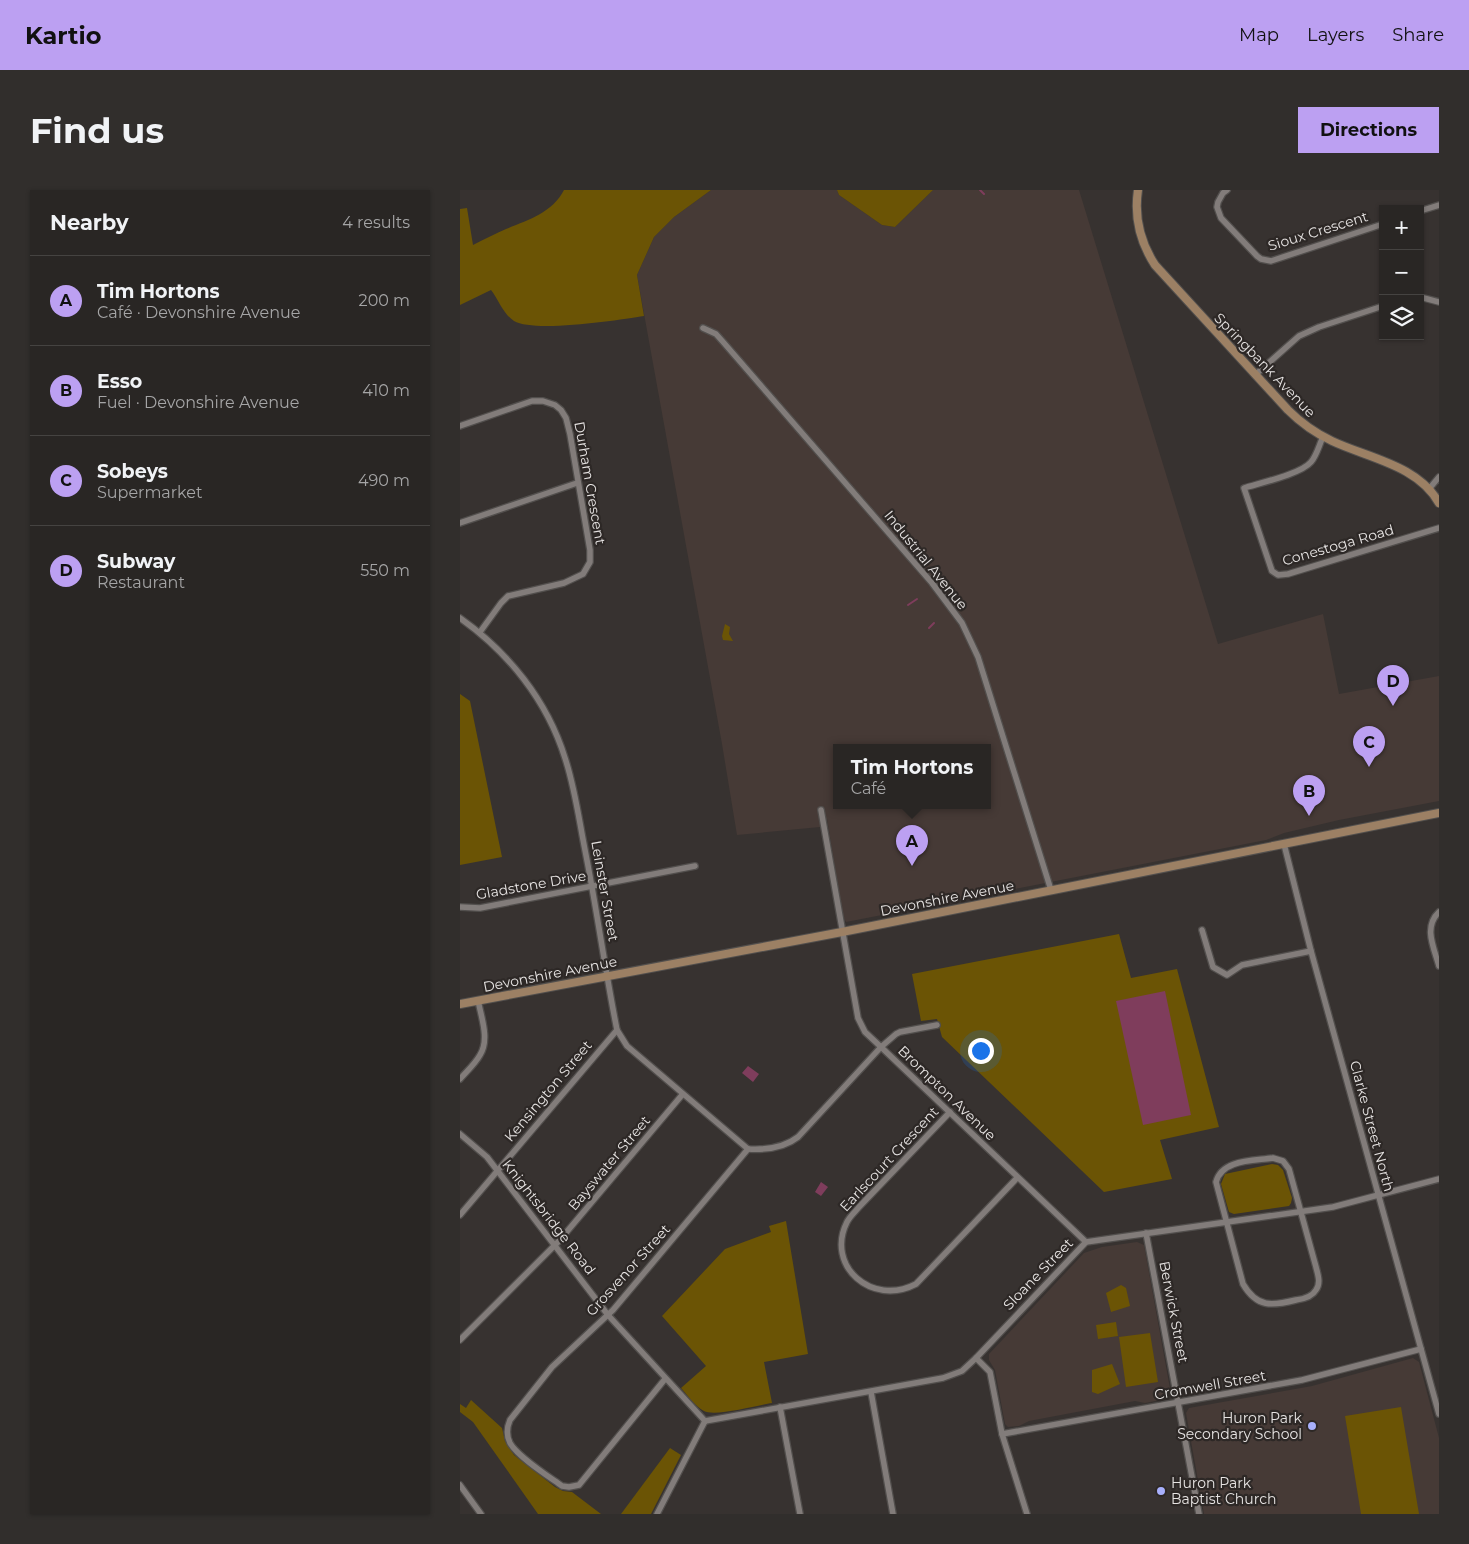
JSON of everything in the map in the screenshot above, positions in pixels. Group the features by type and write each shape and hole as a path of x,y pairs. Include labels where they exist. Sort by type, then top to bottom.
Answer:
{"main road":[{"name":"Springbank Avenue","path":"1138,190 1136,212 1139,229 1144,246 1154,265 1296,418 1323,437 1401,469 1418,478 1439,503"},
{"name":"Devonshire Avenue","path":"460,1004 842,932 1439,813"}],"street":[{"name":"Sioux Crescent","path":"1227,190 1218,202 1221,218 1257,256 1266,260 1271,261 1379,225"},
{"path":"1424,210 1439,205"},
{"path":"1424,298 1439,302"},
{"path":"1255,375 1300,336 1317,328 1379,307"},
{"name":"Industrial Avenue","path":"703,328 716,334 724,343 932,583 962,623 978,657 1051,890"},
{"name":"Durham Crescent","path":"460,426 532,401 543,401 555,405 561,410 566,418 590,550 590,562 585,571 564,583 508,596 480,632"},
{"name":"Conestoga Road","path":"1323,437 1314,457 1307,466 1244,488 1269,567 1272,571 1278,575 1288,574 1439,528"},
{"path":"1429,489 1439,477"},
{"path":"460,523 577,483"},
{"name":"Leinster Street","path":"460,618 480,632 505,656 524,679 554,729 566,758 592,886 616,1030 627,1046 748,1150"},
{"name":"Brompton Avenue","path":"821,810 858,1018 865,1032 1086,1242"},
{"name":"Clarke Street North","path":"1284,844 1311,951 1439,1414"},
{"name":"Gladstone Drive","path":"460,907 480,908 695,866"},
{"path":"1439,912 1431,923 1430,930 1439,966"},
{"path":"1202,930 1212,967 1227,975 1242,966 1311,951"},
{"path":"460,1079 484,1049 484,1035 478,1000"},
{"path":"748,1150 780,1146 795,1139 881,1047 896,1034 937,1025"},
{"name":"Kensington Street","path":"460,1215 616,1030"},
{"name":"Bayswater Street","path":"555,1246 682,1095"},
{"name":"Earlscourt Crescent","path":"950,1112 859,1207 847,1223 844,1230 843,1248 848,1267 855,1276 868,1287 884,1291 904,1290 916,1284 1017,1178"},
{"name":"Knightsbridge Road","path":"460,1134 486,1157 608,1314 705,1421"},
{"name":"Grosvenor Street","path":"665,1379 579,1485 569,1488 562,1486 518,1452 508,1436 507,1427 510,1420 552,1367 608,1314 748,1150"},
{"path":"1273,1158 1283,1161 1289,1169 1318,1274 1319,1284 1315,1292 1306,1298 1277,1305 1265,1304 1254,1298 1248,1293 1239,1274 1225,1222 1216,1185 1220,1172 1231,1165 1273,1158"},
{"name":"Sloane Street","path":"705,1421 948,1377 962,1371 1086,1242 1333,1207 1439,1179"},
{"name":"Berwick Street","path":"1146,1233 1180,1404 1199,1514"},
{"path":"460,1340 555,1246"},
{"name":"Cromwell Street","path":"1002,1434 1180,1404 1302,1380 1421,1349"},
{"path":"976,1358 990,1372 1002,1434 1027,1514"},
{"path":"870,1392 892,1514"},
{"path":"780,1407 800,1514"},
{"path":"657,1514 705,1421"},
{"path":"460,1485 481,1514"}],"shaded area":[{"path":"564,190 711,190 674,217 654,237 637,275 644,316 557,326 524,324 510,318 491,290 460,305 460,209 467,208 473,245 539,215 553,205"},
{"path":"711,190 837,190 839,195 882,225 895,227 933,190 1079,190 1218,644 1323,614 1339,694 1439,676 1439,801 1339,820 1284,833 1266,840 846,922 843,916 827,819 820,827 737,835 637,275 654,237 674,217"},
{"path":"837,190 933,190 895,227 882,225 839,195"},
{"path":"725,624 730,627 729,634 733,641 723,640"},
{"path":"460,694 470,701 502,857 460,865"},
{"path":"1119,934 1131,978 1177,969 1219,1127 1160,1140 1172,1179 1104,1192 942,1037 937,1019 921,1021 912,974"},
{"path":"1165,991 1191,1115 1143,1125 1116,1001"},
{"path":"748,1066 759,1074 753,1082 742,1073"},
{"path":"1272,1164 1278,1165 1283,1170 1292,1198 1289,1206 1234,1214 1229,1212 1221,1184 1225,1174"},
{"path":"821,1182 828,1187 821,1196 815,1192"},
{"path":"786,1221 808,1354 764,1362 772,1403 727,1412 704,1411 681,1388 706,1366 662,1316 725,1249 771,1232 769,1226"},
{"path":"1137,1242 1144,1245 1171,1394 1165,1399 1145,1403 1135,1401 1029,1421 1019,1426 1008,1427 1005,1424 995,1370 989,1360 989,1354 1084,1253 1102,1247"},
{"path":"1121,1285 1126,1288 1130,1306 1111,1312 1106,1293"},
{"path":"1116,1322 1118,1336 1098,1339 1096,1325"},
{"path":"1150,1333 1158,1382 1126,1387 1119,1337"},
{"name":"Huron Park Secondary School","path":"1413,1358 1419,1362 1439,1438 1439,1514 1204,1514 1186,1413 1189,1408 1312,1386"},
{"path":"1112,1364 1120,1384 1098,1394 1092,1392 1092,1370"},
{"path":"471,1400 502,1428 505,1441 514,1455 555,1487 563,1491 572,1492 601,1514 538,1514 473,1422 460,1412 460,1404 466,1408"},
{"path":"1401,1407 1419,1514 1361,1514 1345,1416"},
{"path":"670,1448 681,1455 651,1514 621,1514"}],"waterway":[{"path":"980,190 984,194"},
{"path":"908,605 917,599"},
{"path":"929,628 934,623"}],"place":[{"name":"Subway","path":"1393,706"},
{"name":"Sobeys","path":"1369,767"},
{"name":"Esso","path":"1309,816"},
{"name":"Tim Hortons","path":"912,866"},
{"name":"Huron Park Secondary School","path":"1312,1426"},
{"name":"Huron Park Baptist Church","path":"1161,1491"}]}
